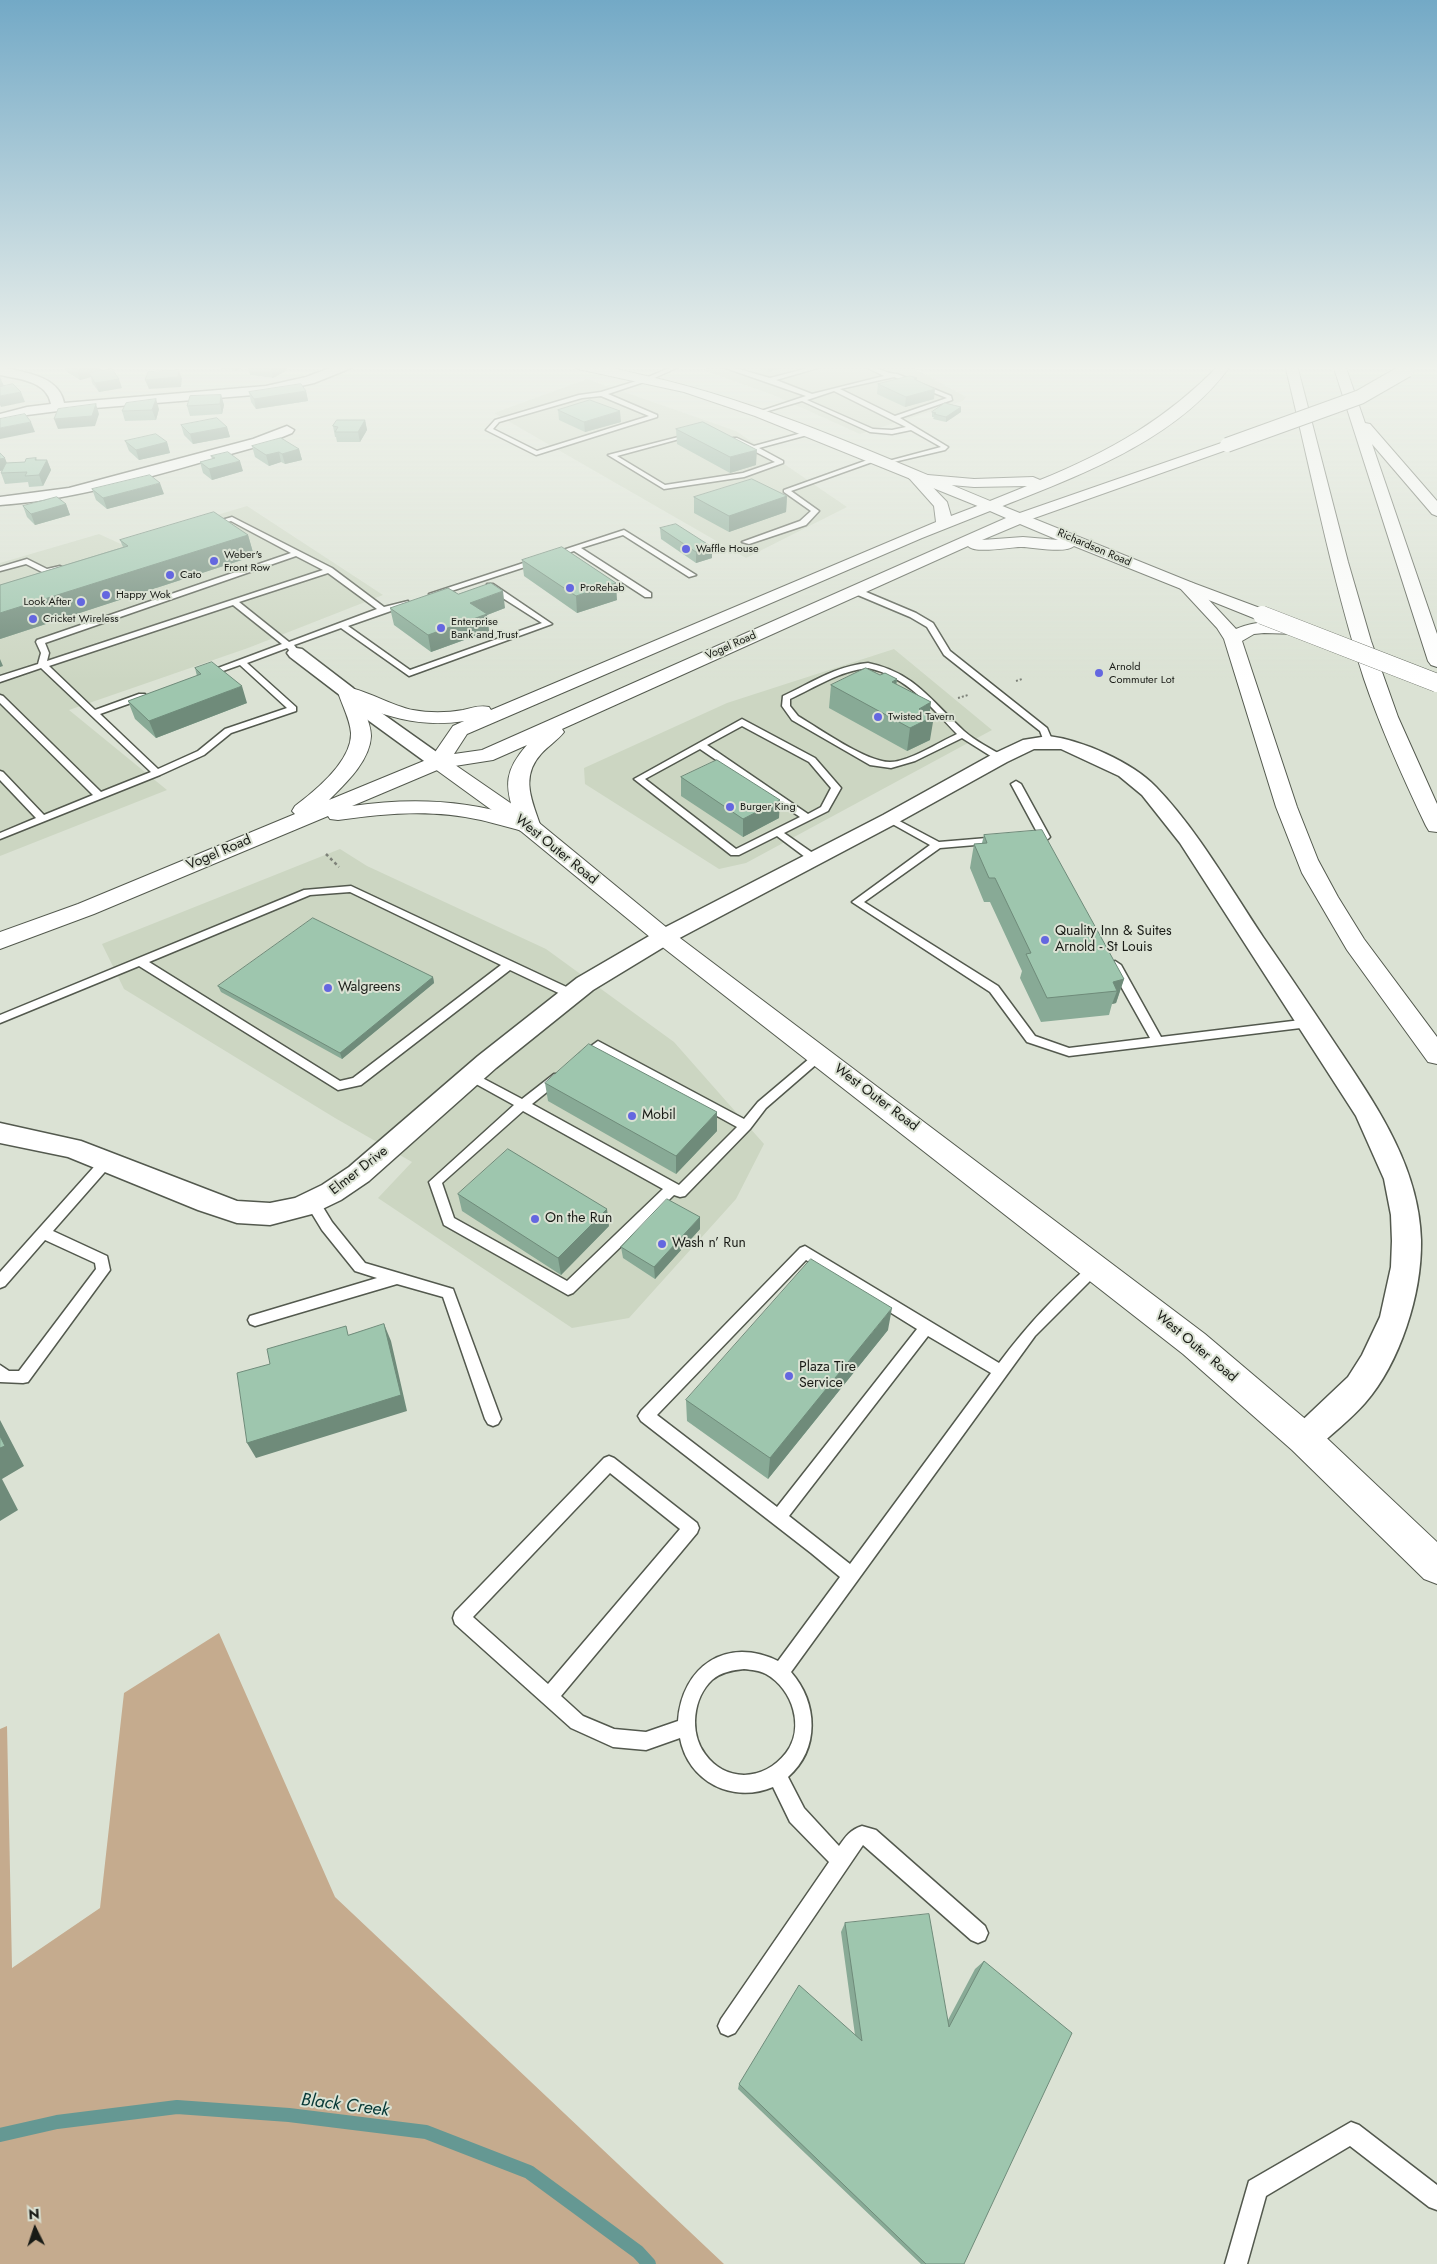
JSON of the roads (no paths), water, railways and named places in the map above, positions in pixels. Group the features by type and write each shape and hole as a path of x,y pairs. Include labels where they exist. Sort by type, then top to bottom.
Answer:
{"main road":[{"name":"Richardson Road","path":"899,471 1091,546 1264,621 1298,629 1437,683"},
{"path":"438,762 460,730 1075,471"},
{"name":"Vogel Road","path":"0,941 86,909 438,762 486,756 947,549 1020,518 1154,471"},
{"path":"1318,471 1345,581 1375,680 1394,730 1437,826"},
{"path":"1374,471 1437,661"},
{"path":"1403,471 1437,511"},
{"path":"916,478 974,483 1013,483 1057,479"},
{"path":"916,478 942,505 944,525"},
{"path":"947,549 994,543 1023,542 1091,546"},
{"path":"1187,587 1224,625 1233,639 1285,803 1298,841 1313,873 1353,942 1385,988 1437,1056"},
{"path":"1233,639 1242,631 1264,621"},
{"path":"347,692 387,710 405,716 424,718 472,714 548,692"},
{"path":"280,828 327,790 358,752 361,736 347,692"},
{"path":"530,827 518,789 519,770 537,744 579,714"},
{"name":"West Outer Road","path":"438,762 530,827 664,936 1097,1267 1194,1344 1304,1439 1437,1566"},
{"path":"280,828 316,818 352,812 419,805 476,812 530,827"}],"street":[{"path":"0,501 28,499 70,492 150,471"},
{"name":"West Outer Road","path":"292,649 347,692 360,706 438,762"},
{"path":"1048,742 1065,744 1126,772 1149,791 1188,840 1367,1112 1386,1150 1400,1188 1407,1228 1406,1265 1399,1302 1386,1339 1358,1388 1304,1439"},
{"name":"Elmer Drive","path":"0,1133 80,1150 215,1205 239,1212 263,1214 290,1210 313,1203 338,1191 359,1174 471,1076 571,994 664,936 890,819 1000,758 1030,744 1048,742"}],"lane":[{"path":"637,471 664,487 744,475 756,471"},
{"path":"746,542 803,523 815,511 786,491 851,471"},
{"path":"204,527 232,519 329,570 383,610"},
{"path":"427,596 624,532 692,575"},
{"path":"575,548 648,595"},
{"path":"42,664 45,653 40,642 297,553"},
{"path":"0,569 28,561 46,572 64,567"},
{"path":"0,679 329,570"},
{"path":"342,625 409,673 548,624 479,579"},
{"path":"856,591 912,615 930,625 947,653 1044,730 1048,742"},
{"path":"233,602 292,649"},
{"path":"195,678 241,662 292,649 342,625 409,602"},
{"path":"0,836 157,773 200,753 228,731 293,709 241,662"},
{"path":"42,664 157,773"},
{"path":"963,734 912,759 891,765 870,762 795,718 786,706 786,698 852,667 872,665 892,672 935,705 963,734 1000,758"},
{"path":"94,713 149,694"},
{"path":"0,698 99,796"},
{"path":"742,722 812,760 836,788 825,809 806,817 735,853 639,779 742,722"},
{"path":"700,745 806,817"},
{"path":"0,774 42,819"},
{"path":"890,819 937,845 1020,839 1047,841 1016,784"},
{"path":"777,832 813,858"},
{"path":"937,845 857,902 994,989 1031,1039 1069,1052 1309,1023"},
{"path":"0,1019 308,892 352,889 571,994"},
{"path":"1111,956 1158,1042"},
{"path":"139,961 338,1086 357,1082 509,965"},
{"path":"672,1188 568,1289 449,1221 435,1182 522,1105 598,1045 746,1126"},
{"path":"471,1076 680,1192 746,1126 762,1105 820,1056"},
{"path":"0,1282 106,1162"},
{"path":"313,1203 327,1226 360,1267 448,1293 493,1419"},
{"path":"0,1371 5,1378 23,1377 104,1270 102,1260 43,1233"},
{"path":"851,1576 817,1547 646,1416 805,1252 1002,1372"},
{"path":"780,1673 1035,1327 1097,1267"},
{"path":"256,1320 396,1278"},
{"path":"778,1518 927,1327"},
{"path":"548,1697 691,1528 609,1463 461,1618 548,1697 577,1722 613,1738 646,1741 685,1727"},
{"path":"744,1660 763,1663 780,1673 793,1688 801,1705 804,1724 800,1744 791,1762 777,1776 758,1784 738,1785 718,1779 702,1766 690,1748 685,1727 687,1707 695,1687 708,1672 725,1662 744,1660"},
{"path":"777,1776 797,1815 841,1861"},
{"path":"728,2026 856,1838 862,1835 869,1837 978,1933"},
{"path":"1236,2264 1257,2189 1351,2133 1437,2199"}],"waterway":[{"name":"Black Creek","path":"0,2135 57,2122 177,2107 289,2115 426,2132 529,2172 638,2252 649,2264"}],"place":[{"name":"Waffle House","path":"686,549"},
{"name":"Weber's Front Row","path":"214,561"},
{"name":"Cato","path":"170,575"},
{"name":"ProRehab","path":"570,588"},
{"name":"Happy Wok","path":"106,595"},
{"name":"Look After","path":"81,602"},
{"name":"Cricket Wireless","path":"33,619"},
{"name":"Enterprise Bank and Trust","path":"441,628"},
{"name":"Arnold Commuter Lot","path":"1099,673"},
{"name":"Twisted Tavern","path":"878,717"},
{"name":"Burger King","path":"730,807"},
{"name":"Quality Inn & Suites Arnold - St Louis","path":"1045,940"},
{"name":"Walgreens","path":"328,988"},
{"name":"Mobil","path":"632,1116"},
{"name":"On the Run","path":"535,1219"},
{"name":"Wash n’ Run","path":"662,1244"},
{"name":"Plaza Tire Service","path":"789,1376"}]}
